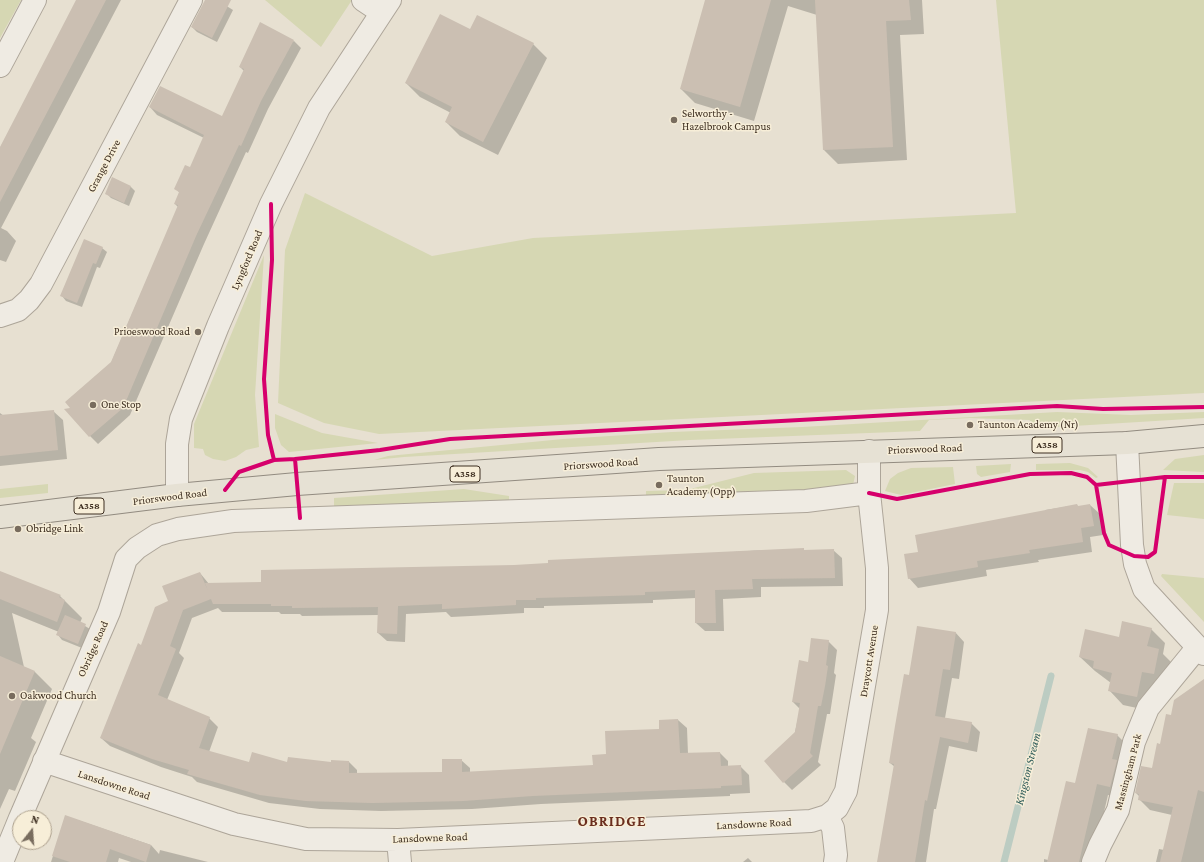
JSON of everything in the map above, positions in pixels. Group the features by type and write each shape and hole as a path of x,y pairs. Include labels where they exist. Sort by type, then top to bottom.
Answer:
{"main road":[{"name":"Priorswood Road","path":"0,516 177,495 296,484 507,471 659,459 1127,443 1204,436"}],"street":[{"path":"0,66 35,0"},
{"name":"Grange Drive","path":"0,316 18,310 29,300 41,284 191,0"},
{"path":"363,0 385,6"},
{"name":"Lyngford Road","path":"177,495 177,444 181,419 218,326 271,204 319,108 385,6"},
{"name":"Massingham Park","path":"1093,862 1118,810 1134,742 1148,708 1201,651 1144,589 1135,564 1127,443"},
{"name":"Draycott Avenue","path":"827,816 837,808 846,790 877,610 877,568 869,493 869,451"},
{"name":"Obridge Road","path":"23,810 109,612 126,559 137,548 158,535 178,529 233,521 394,514 806,501 869,493"},
{"name":"Lansdowne Road","path":"44,761 234,824 306,839 398,840 764,823 811,820 827,816"},
{"path":"827,816 833,828 836,855 835,862"},
{"name":"Obridge Road","path":"2,862 12,838"},
{"path":"398,840 400,862"}],"green space":[{"path":"0,0 21,0 0,38"},
{"path":"265,0 352,0 321,47"},
{"path":"996,0 1204,0 1204,393 379,434 324,423 278,403 285,250 305,193 432,256 533,238 1016,213"},
{"path":"264,255 255,395 259,447 246,450 236,457 225,461 213,459 205,455 203,449 194,448 194,424"},
{"path":"1057,412 1131,415 1204,412 1204,418 1041,428 1029,420 970,418 929,420 920,431 690,440 374,460 388,456 563,439"},
{"path":"275,414 322,433 378,443 289,452 281,445 275,428"},
{"path":"1204,455 1204,472 1163,470 1175,459"},
{"path":"1070,463 1088,468 1098,477 1096,478 1088,472 1080,470 1036,470 1036,464"},
{"path":"1011,464 1010,472 981,477 977,474 976,466"},
{"path":"953,467 955,484 901,495 885,491 890,479 898,473 911,468"},
{"path":"846,470 855,476 853,485 790,493 646,501 646,491 686,490 754,473"},
{"path":"1174,483 1204,483 1204,519 1167,515"},
{"path":"48,484 48,493 0,498 0,489"},
{"path":"464,489 509,496 509,504 334,508 334,498"},
{"path":"1162,574 1204,578 1204,622 1161,576"}],"building":[{"path":"76,0 106,0 0,202 0,147"},
{"path":"205,0 231,0 212,38 191,27"},
{"path":"705,0 771,0 740,107 680,89"},
{"path":"815,0 909,0 911,20 886,21 893,147 823,150"},
{"path":"440,14 470,29 477,15 534,43 483,142 445,122 452,107 405,83"},
{"path":"260,22 294,40 261,101 241,146 239,145 196,236 123,408 89,437 64,409 70,408 65,402 111,362 178,205 174,204 179,192 174,189 185,165 190,167 204,135 149,107 160,86 222,116 244,69 239,67"},
{"path":"112,177 131,186 124,203 105,194"},
{"path":"84,239 103,247 96,264 93,263 77,303 60,296"},
{"path":"54,410 58,450 0,456 0,415"},
{"path":"1077,504 1078,506 1090,504 1094,526 1081,528 1083,542 1029,550 1030,553 977,561 978,567 908,579 904,554 918,552 915,535"},
{"path":"804,548 804,550 834,549 835,578 752,579 753,589 715,590 716,623 695,623 695,590 645,592 645,595 536,598 536,600 516,600 516,605 462,608 442,609 442,604 398,606 397,634 377,633 378,607 292,608 292,606 271,606 271,604 213,604 211,599 183,610 170,646 176,649 158,695 210,717 199,748 249,762 252,752 287,762 288,757 331,762 331,760 349,761 349,773 442,772 442,759 462,759 462,772 593,765 592,755 606,754 605,731 659,729 659,720 678,719 680,753 720,752 721,766 741,765 742,785 721,786 721,788 532,796 463,801 372,803 306,801 260,795 187,774 189,770 152,759 100,738 138,643 141,645 155,607 168,601 162,586 200,572 208,591 205,583 261,582 261,570 514,565 548,563 548,560"},
{"path":"0,571 61,595 59,597 65,600 57,622 0,599"},
{"path":"65,615 86,624 78,644 56,635"},
{"path":"1122,621 1152,628 1147,646 1159,649 1154,674 1142,672 1137,697 1108,691 1112,673 1093,668 1094,661 1079,657 1085,629 1119,637"},
{"path":"917,626 956,632 950,670 943,669 935,716 972,722 968,743 940,737 927,801 925,800 915,862 877,862 894,764 889,763 895,726 904,674 909,675"},
{"path":"811,638 829,640 826,665 828,666 825,686 821,706 818,706 810,753 813,756 783,783 764,761 795,732 800,703 792,702 799,660 808,662"},
{"name":"Oakwood Church","path":"0,656 35,671 0,754"},
{"path":"1204,679 1204,792 1198,790 1181,862 1160,862 1173,807 1138,800 1139,794 1135,793 1141,766 1152,768 1157,743 1160,744 1166,714 1171,715 1174,700"},
{"path":"1088,728 1118,734 1112,759 1117,760 1110,787 1097,784 1079,862 1047,862 1066,781 1075,783"},
{"path":"65,815 151,845 146,862 110,849 106,862 70,862 52,856"}],"waterway":[{"name":"Kingston Stream","path":"1004,862 1051,676"}],"cycle path":[{"path":"271,204 272,260 264,379 268,435 274,460 295,459"},
{"path":"300,518 295,459 380,450 450,439 1057,406 1103,409 1204,407"},
{"path":"225,490 239,472 274,460"},
{"path":"869,493 897,499 1030,474 1071,473 1087,477 1096,485 1165,477 1204,477"},
{"path":"1096,485 1104,533 1109,545 1134,556 1148,557 1155,552 1165,477"}],"place":[{"name":"Selworthy - Hazelbrook Campus","path":"674,120"},
{"name":"Prioeswood Road","path":"198,332"},
{"name":"One Stop","path":"93,405"},
{"name":"Taunton Academy (Nr)","path":"970,425"},
{"name":"Taunton Academy (Opp)","path":"659,485"},
{"name":"Obridge Link","path":"18,529"},
{"name":"Oakwood Church","path":"12,696"}],"district":[{"name":"OBRIDGE","path":"612,821"}]}
